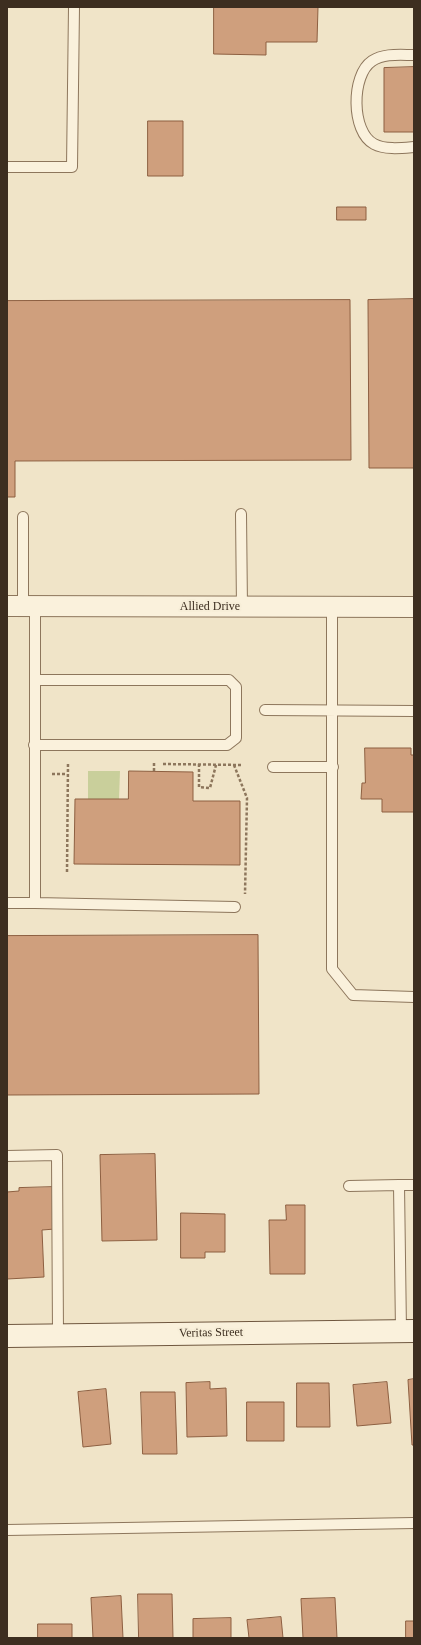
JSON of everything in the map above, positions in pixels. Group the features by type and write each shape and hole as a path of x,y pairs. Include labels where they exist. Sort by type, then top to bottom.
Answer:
{"street":[{"name":"Allied Drive","path":"22,606 242,608 414,607"},
{"name":"Veritas Street","path":"7,1336 408,1331"}],"lane":[{"path":"7,167 72,167 74,7"},
{"path":"414,55 385,55 372,61 362,72 357,88 356,99 359,120 365,134 371,142 380,147 414,147"},
{"path":"241,514 242,608"},
{"path":"23,517 22,606 35,680 34,745 36,903"},
{"path":"332,607 332,969 353,995 414,997"},
{"path":"34,745 227,745 236,738 236,687 229,680 35,680"},
{"path":"265,710 414,711"},
{"path":"272,767 333,767"},
{"path":"7,902 235,907"},
{"path":"7,1156 57,1155 58,1335"},
{"path":"399,1185 408,1331"},
{"path":"349,1186 414,1185"},
{"path":"7,1530 414,1523"}],"path":[{"path":"67,872 68,763 75,763"},
{"path":"146,764 241,765"},
{"path":"199,764 199,787 210,788 216,765"},
{"path":"234,765 247,798 244,907 235,907"}],"green space":[{"path":"88,771 120,771 119,799 88,799"}],"building":[{"path":"214,7 318,7 317,42 266,42 266,55 214,54"},
{"path":"414,67 414,132 384,132 384,68"},
{"path":"148,121 183,121 183,176 148,176"},
{"path":"337,207 366,207 366,220 337,220"},
{"path":"414,299 414,468 369,468 368,300"},
{"path":"350,300 351,460 15,461 15,497 7,497 7,301"},
{"path":"365,748 411,748 411,755 414,755 414,812 382,812 382,799 361,799 362,783 365,783"},
{"path":"129,771 193,772 193,801 240,801 240,865 74,864 75,799 128,799"},
{"path":"258,935 259,1094 7,1095 7,936"},
{"path":"155,1154 157,1240 102,1241 100,1155"},
{"path":"54,1187 55,1229 42,1230 44,1277 7,1279 7,1192 19,1191 19,1188"},
{"path":"286,1205 305,1205 305,1274 270,1274 269,1220 286,1220"},
{"path":"181,1213 225,1214 225,1252 205,1252 205,1258 181,1258"},
{"path":"414,1379 414,1445 412,1445 408,1380"},
{"path":"210,1382 210,1389 226,1388 227,1436 187,1437 186,1383"},
{"path":"387,1382 391,1423 357,1426 353,1385"},
{"path":"297,1383 329,1383 330,1427 297,1427"},
{"path":"106,1389 111,1444 83,1447 78,1392"},
{"path":"141,1392 175,1392 177,1454 143,1454"},
{"path":"247,1402 284,1402 284,1441 247,1441"},
{"path":"138,1594 172,1594 173,1638 139,1638"},
{"path":"121,1596 123,1638 93,1638 91,1598"},
{"path":"335,1598 337,1638 303,1638 301,1599"},
{"path":"281,1617 283,1638 249,1638 247,1620"},
{"path":"231,1618 231,1638 193,1638 193,1619"},
{"path":"406,1621 414,1621 414,1638 406,1638"},
{"path":"38,1624 72,1624 72,1638 38,1638"}]}
